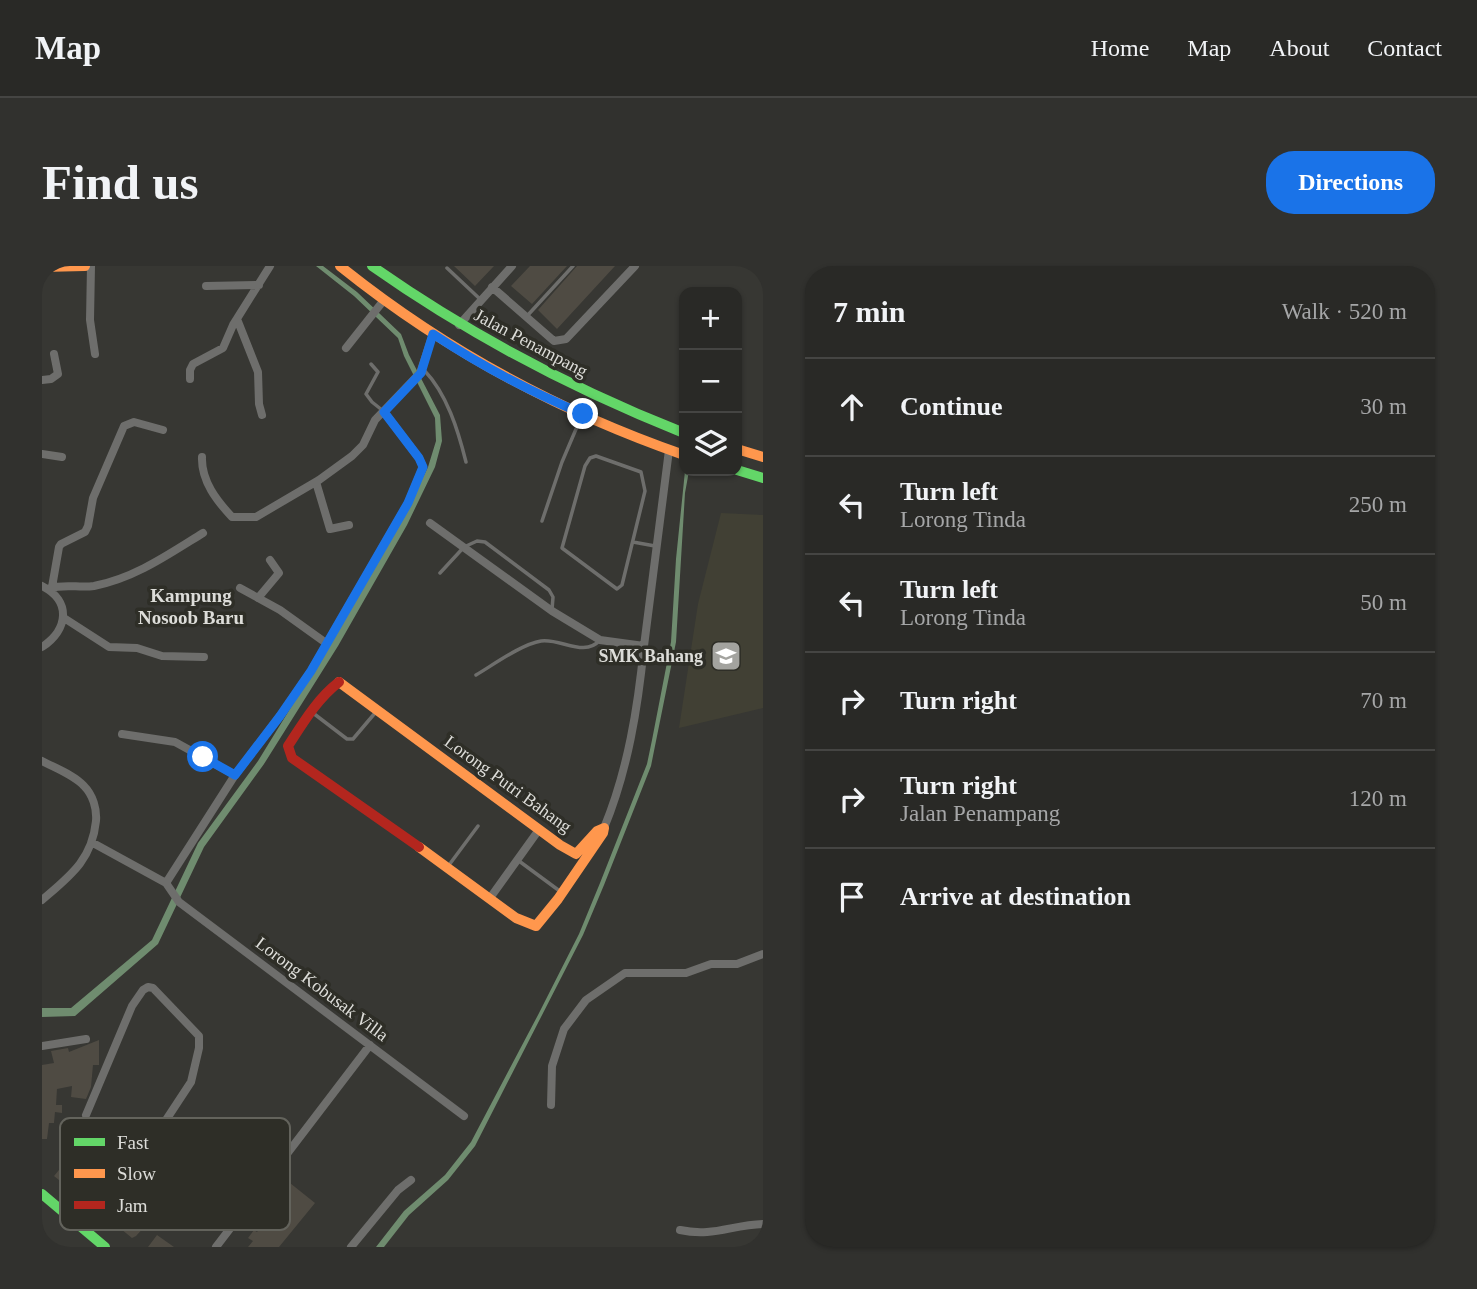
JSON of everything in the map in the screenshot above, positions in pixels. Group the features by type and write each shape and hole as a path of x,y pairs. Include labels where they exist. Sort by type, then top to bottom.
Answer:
{"main road":[{"path":"42,267 85,266"},
{"path":"340,266 377,308 433,334 461,353 538,394 679,453"},
{"name":"Jalan Penampang","path":"372,266 459,325 582,390 679,431"},
{"path":"742,451 763,457"},
{"path":"742,472 763,478"},
{"name":"Lorong Putri Bahang","path":"581,856 538,831 339,682 311,712 288,746 292,758 448,866 527,925 536,926 562,893 597,831 604,828"},
{"path":"42,1194 60,1209"},
{"path":"84,1230 105,1247"}],"street":[{"path":"91,266 90,320 95,354"},
{"path":"190,379 191,366 220,351 270,266"},
{"path":"459,325 512,266"},
{"path":"492,287 554,341 566,339 635,266"},
{"path":"206,286 258,285"},
{"path":"346,348 377,308"},
{"path":"237,319 258,372 262,415"},
{"path":"202,457 209,485 219,503 232,517 256,517 316,482 358,450 375,420 421,371 433,334"},
{"path":"42,380 51,379 58,374 54,354"},
{"path":"93,843 166,883 235,775 311,671 399,520 423,467 384,412"},
{"path":"47,587 61,544 85,532 88,526 93,498 124,426 134,422 163,430"},
{"path":"604,828 622,778 638,702 669,450"},
{"path":"42,454 62,457"},
{"path":"316,482 330,529 349,525"},
{"path":"430,523 552,611 600,640 644,646"},
{"path":"47,587 90,586 118,579 157,562 204,533"},
{"path":"258,598 279,573 270,560"},
{"path":"42,647 63,626 64,618 59,601 47,587"},
{"path":"240,588 295,620 326,643"},
{"path":"64,618 109,647 137,649 162,656 204,657"},
{"path":"42,633 51,640"},
{"path":"122,734 166,739 188,748 235,775"},
{"path":"42,761 80,782 95,805 96,817 93,843 77,869 42,900"},
{"path":"490,898 538,831"},
{"name":"Lorong Kobusak Villa","path":"166,883 179,902 464,1116"},
{"path":"551,1105 552,1066 564,1030 586,1000 625,973 686,973 711,964 737,964 763,954"},
{"path":"86,1115 132,1006 148,987 153,988 199,1036 191,1082 167,1118"},
{"path":"42,1046 86,1039"},
{"path":"290,1150 370,1045"},
{"path":"351,1247 398,1190 411,1180"},
{"path":"680,1230 705,1234 733,1227 763,1224"},
{"path":"216,1247 229,1230"}],"lane":[{"path":"525,317 573,266"},
{"path":"447,267 481,300"},
{"path":"370,364 378,372 366,394 384,412"},
{"path":"421,371 429,375 451,414 466,462"},
{"path":"542,521 562,462 583,414"},
{"path":"596,456 641,472 645,491 633,542 622,585 617,589 562,548 585,466 590,458 596,456"},
{"path":"440,573 464,547 477,541 485,542 529,573 553,597 552,611"},
{"path":"633,542 657,547"},
{"path":"476,675 539,641 583,648 593,646 600,640"},
{"path":"311,712 347,739 353,739 377,710"},
{"path":"448,866 478,826"},
{"path":"519,860 562,893"}],"shaded area":[{"path":"316,266 323,266 357,292 401,334 440,415 442,441 435,467 407,525 338,646 264,764 204,847 158,944 75,1016 42,1017 42,1008 71,1008 152,940 198,843 258,761 331,642 410,504 428,467 436,441 435,418 404,356 398,338 354,296"},
{"path":"684,476 688,476 676,642 651,766 604,885 583,935 475,1146 448,1180 409,1215 384,1247 376,1247 404,1211 445,1175 471,1142 579,934 647,764 671,642"},
{"name":"SMK Bahang","path":"721,513 763,515 763,708 679,728 698,604"}],"building":[{"path":"454,266 494,266 475,286"},
{"path":"530,266 567,266 532,304 511,286"},
{"path":"577,266 615,266 557,329 538,310"},
{"path":"99,1040 99,1065 93,1065 91,1087 86,1099 71,1097 72,1086 57,1089 56,1105 62,1105 62,1113 55,1112 54,1123 49,1123 47,1139 42,1139 42,1065 54,1063 51,1051 68,1048 69,1052"},
{"path":"60,1169 60,1181 54,1176"},
{"path":"290,1183 315,1203 279,1247 248,1247 253,1241 248,1238 254,1230 290,1230"},
{"path":"122,1230 142,1230 132,1238"},
{"path":"157,1235 174,1247 148,1247"}],"traffic: fast":[{"path":"372,266 446,315 523,359 602,398 679,431"},
{"path":"742,472 763,478"},
{"path":"42,1194 60,1209"},
{"path":"85,1230 105,1247"}],"traffic: slow":[{"path":"42,267 85,266"},
{"path":"340,266 419,324 504,375 592,419 679,453"},
{"path":"742,451 763,457"},
{"path":"339,682 560,845 576,854 597,831 604,828 558,899 536,926 516,918 419,847"}],"traffic: jam":[{"path":"339,682 317,704 288,746 292,758 419,847"}],"place":[{"name":"SMK Bahang","path":"726,656"}],"district":[{"name":"Kampung Nosoob Baru","path":"191,606"}],"route":[{"path":"203,757 235,775 248,759 311,671 408,503 423,467 391,418 384,412 421,373 433,334 461,353 583,414"}]}
